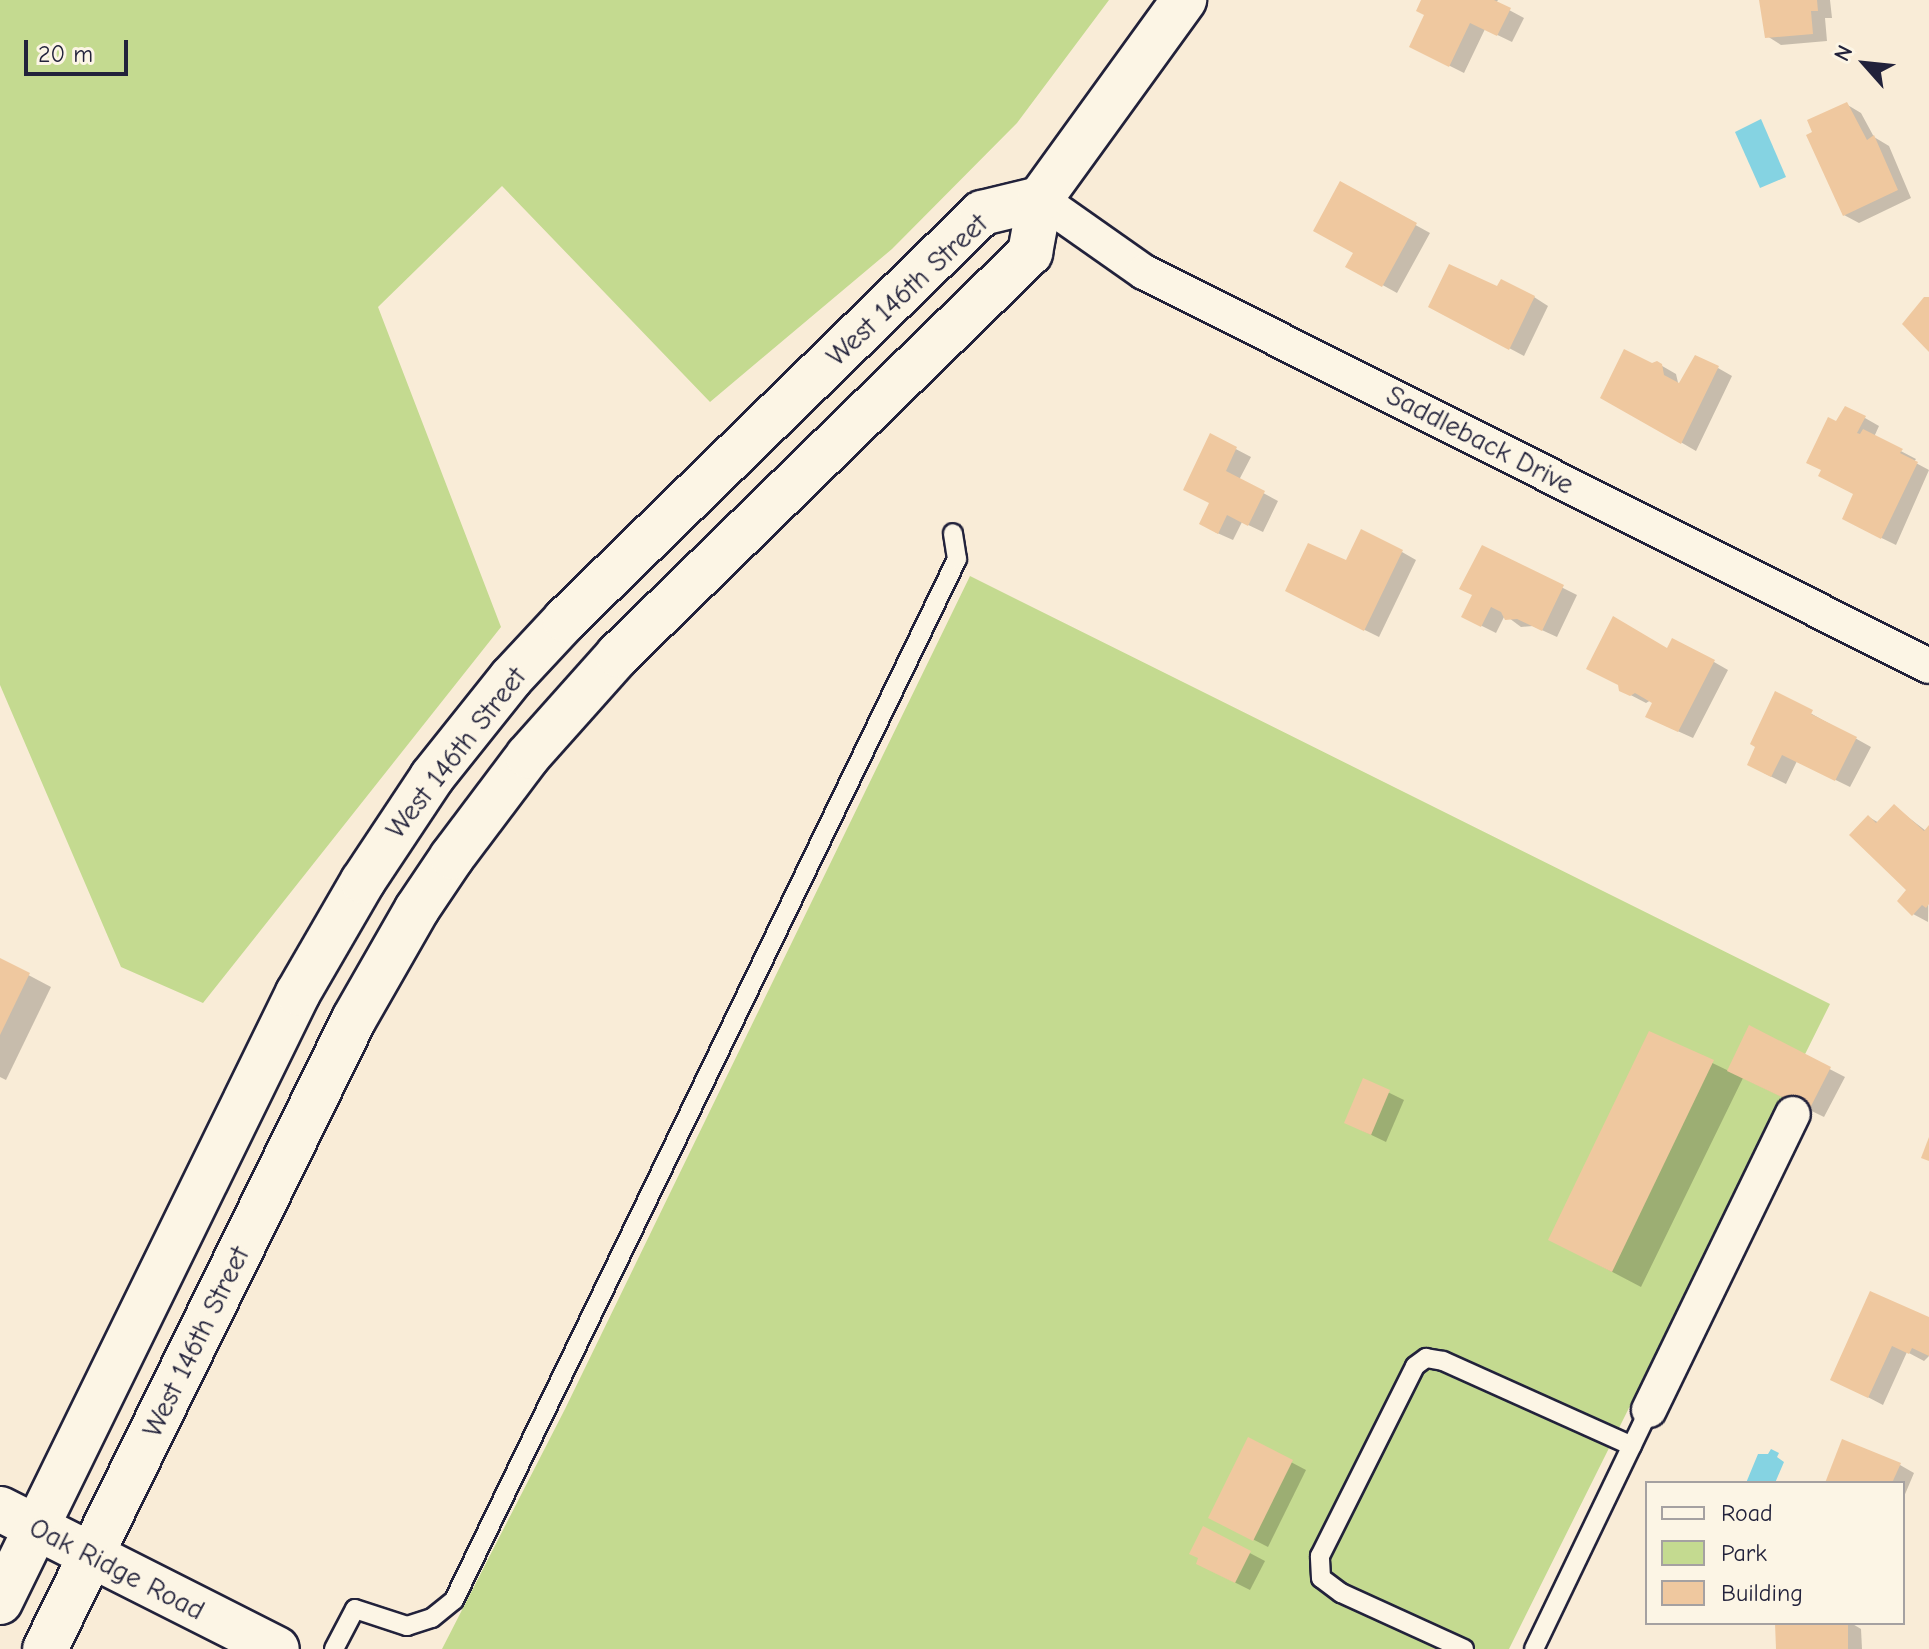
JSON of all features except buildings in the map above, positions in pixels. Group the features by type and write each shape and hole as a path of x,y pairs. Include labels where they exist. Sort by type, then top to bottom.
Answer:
{"main road":[{"path":"1040,199 1184,0"},
{"name":"West 146th Street","path":"0,1602 19,1519 298,993 363,881 432,777 511,678 565,620 982,213 1040,199 1030,253 618,655 528,756 452,857 417,909 354,1019 45,1649"},
{"name":"Oak Ridge Road","path":"19,1519 277,1649"}],"street":[{"name":"Saddleback Drive","path":"1040,199 1144,272 1929,666"},
{"path":"1649,1410 1793,1114"}],"lane":[{"path":"334,1649 355,1609 407,1626 432,1618 454,1600 957,559 953,533"},
{"path":"1464,1649 1341,1593 1321,1578 1320,1556 1415,1366 1426,1358 1443,1361 1632,1446"},
{"path":"1534,1649 1649,1410"}],"green space":[{"path":"0,0 1109,0 1017,123 892,249 710,402 502,186 378,307 501,627 203,1003 121,967 0,685"},
{"path":"970,576 1830,1004 1509,1649 442,1649 565,1409"}],"water":[{"path":"1761,119 1786,177 1760,188 1735,132"},
{"path":"1771,1449 1779,1453 1777,1457 1784,1462 1776,1481 1747,1481 1758,1454 1768,1454"}]}
